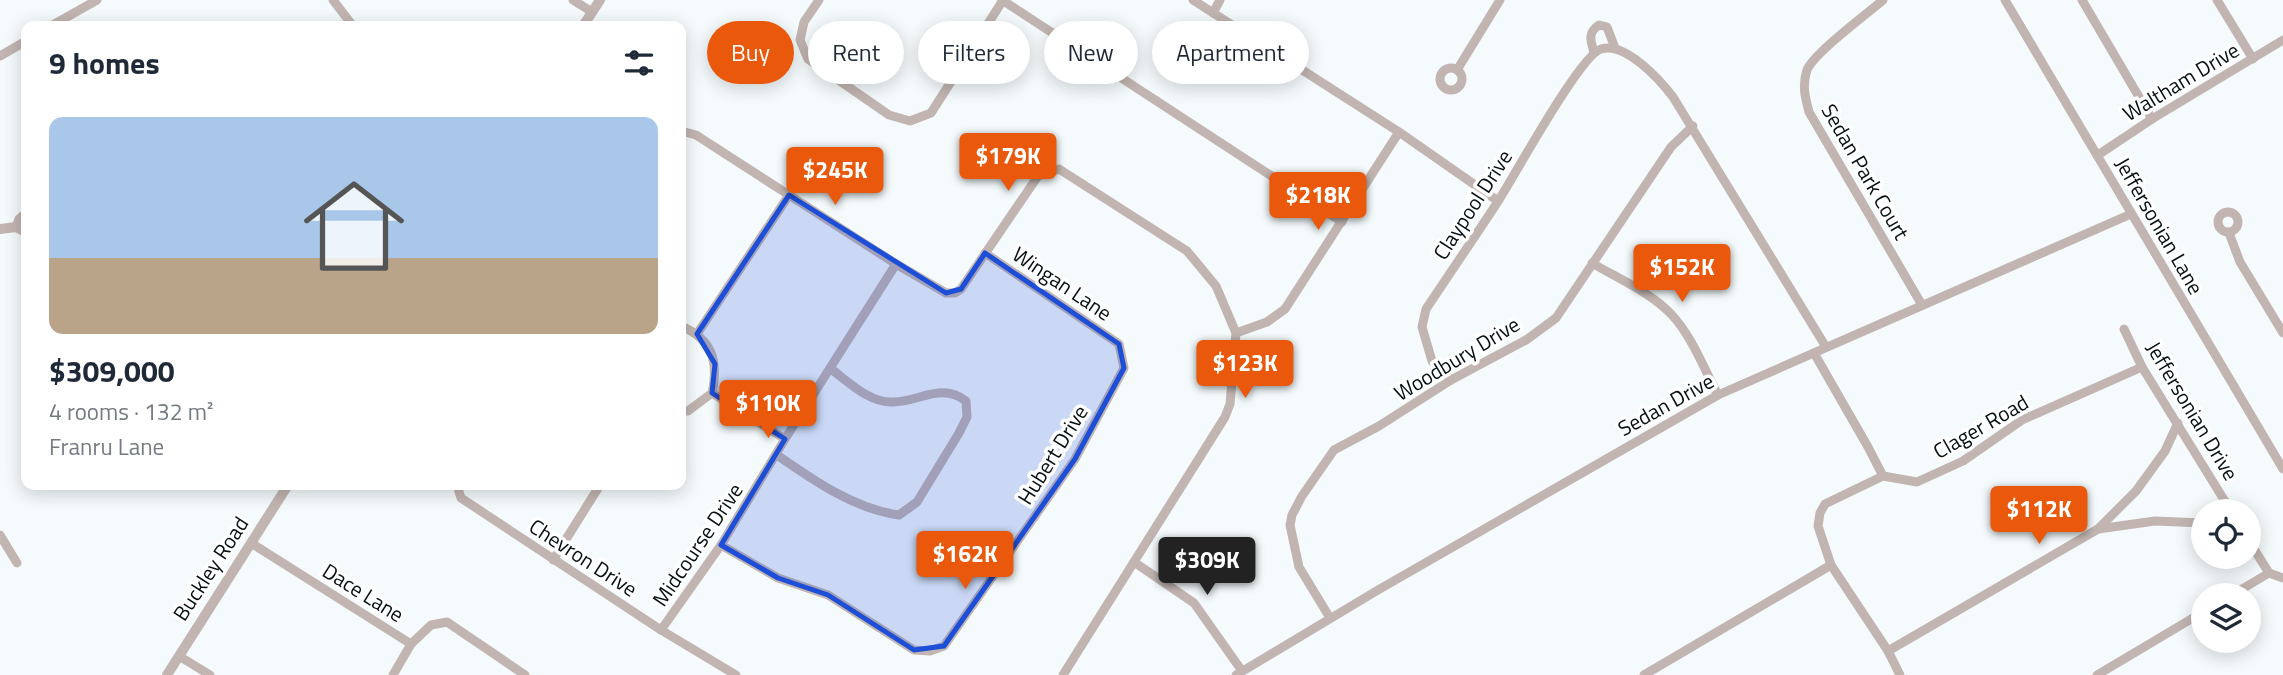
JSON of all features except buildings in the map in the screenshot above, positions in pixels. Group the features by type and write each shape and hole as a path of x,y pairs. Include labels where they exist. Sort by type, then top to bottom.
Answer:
{"street":[{"path":"60,21 97,0"},
{"path":"333,0 349,21"},
{"path":"573,0 592,12"},
{"path":"586,21 600,0"},
{"path":"819,0 804,22 800,40 808,59 889,115 910,121 931,113 1003,0 1342,222"},
{"path":"1193,0 1398,132 1499,201"},
{"path":"1213,13 1220,0"},
{"path":"1457,69 1500,0"},
{"name":"Sedan Park Court","path":"1883,0 1826,48 1808,67 1803,91 1809,112 1922,305"},
{"name":"Jeffersonian Lane","path":"2005,0 2283,469"},
{"path":"2082,0 2152,119"},
{"path":"2217,0 2253,59"},
{"name":"Claypool Drive","path":"1451,380 1432,361 1422,318 1499,201 1575,75 1594,52 1590,37 1593,29 1599,25 1607,27 1615,48 1659,78 1693,126 1826,347"},
{"name":"Waltham Drive","path":"2098,155 2283,40"},
{"path":"0,56 21,44"},
{"path":"1594,52 1603,48 1615,48"},
{"name":"Woodbury Drive","path":"1329,618 1299,567 1290,525 1297,505 1334,450 1379,426 1451,380 1525,340 1556,318 1671,147 1693,126"},
{"path":"686,132 696,135 895,264 946,293 955,293 961,289 1038,176 1059,169 1187,251 1216,286 1236,333 1230,404 1226,417 1063,675"},
{"path":"1236,333 1267,322 1286,309 1398,132"},
{"path":"697,334 789,195"},
{"name":"Sedan Drive","path":"1239,673 1329,618 1718,395 2131,214"},
{"path":"0,229 21,229"},
{"path":"2230,233 2240,262 2283,333"},
{"name":"Wingan Lane","path":"985,253 1119,344"},
{"path":"1592,263 1670,313 1685,333 1718,395"},
{"name":"Midcourse Drive","path":"661,630 721,545 895,264"},
{"path":"686,328 697,334 709,349 716,376 712,393 686,411"},
{"name":"Jeffersonian Drive","path":"2123,329 2142,367 2224,499"},
{"name":"Hubert Drive","path":"721,545 778,578 828,595 914,650 930,651 944,646 1075,458 1124,368 1119,344"},
{"path":"1814,353 1883,476 1825,504 1818,526 1831,565 1888,651 1900,675"},
{"name":"Clager Road","path":"1883,476 1917,482 1962,461 2022,419 2142,367"},
{"path":"777,455 819,484 879,512 899,515 917,502 967,417 966,401 956,393 934,393 893,402 881,401 870,397 831,369"},
{"path":"712,393 785,439"},
{"path":"1888,651 2098,529 2136,491 2165,451 2178,423"},
{"name":"Buckley Road","path":"167,675 285,490"},
{"name":"Chevron Drive","path":"459,490 461,498 553,560 736,675"},
{"path":"553,560 597,490"},
{"path":"2098,529 2155,521 2191,522"},
{"path":"0,535 17,563"},
{"name":"Dace Lane","path":"251,542 411,644 431,625 447,622 525,675"},
{"path":"2261,560 2269,573 2283,578"},
{"path":"1134,562 1194,603 1239,673"},
{"path":"1644,675 1831,565"},
{"path":"2252,583 2269,573"},
{"path":"2097,675 2191,619"},
{"path":"393,675 411,644"},
{"path":"179,656 210,675"}],"highlighted area":[{"path":"789,195 946,293 961,289 985,253 1119,344 1124,368 1075,459 944,646 914,650 828,595 778,578 721,545 785,439 712,393 715,364 697,334"}]}
